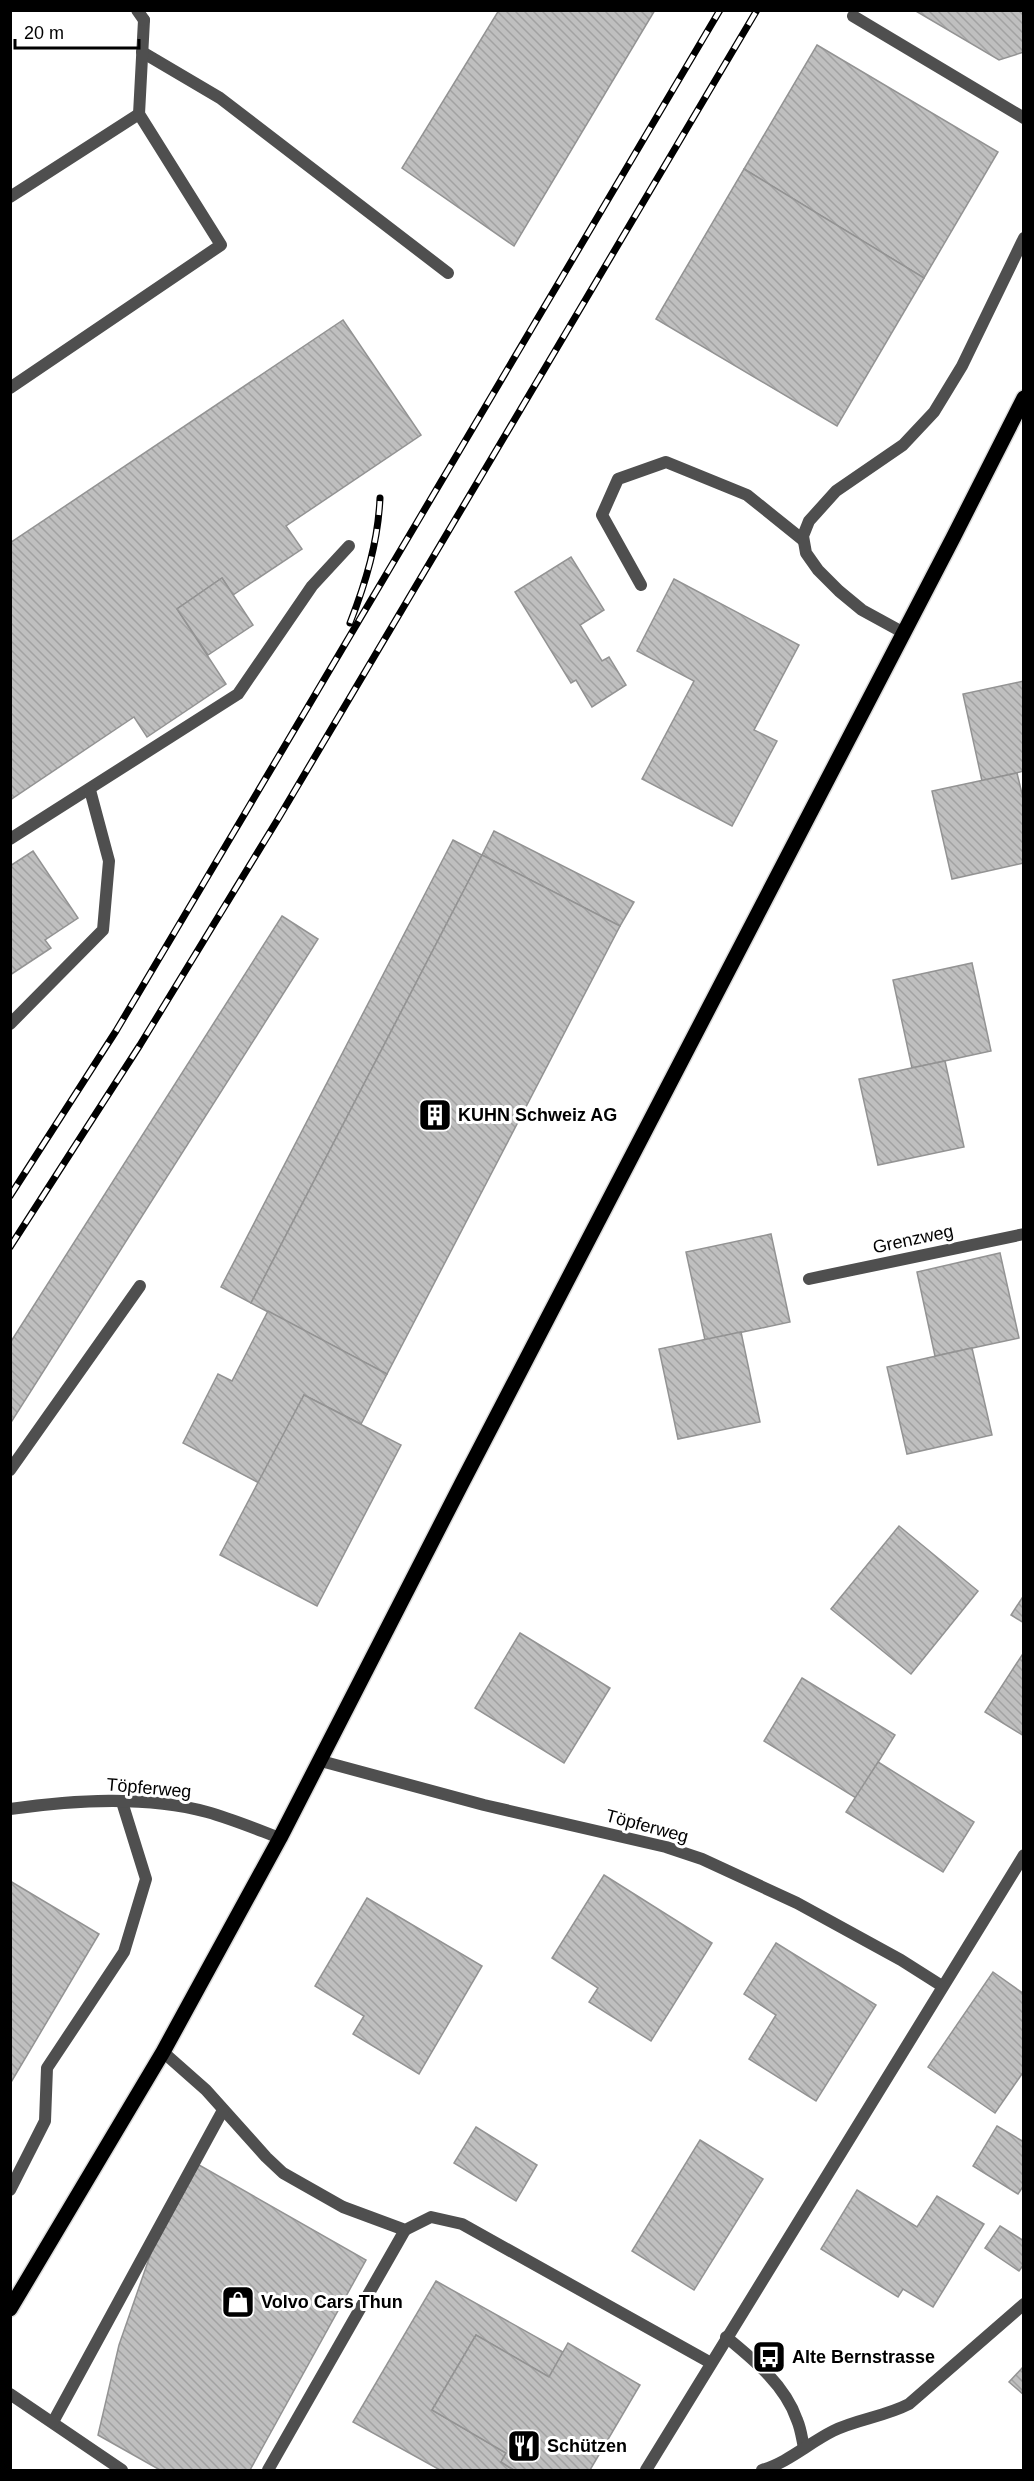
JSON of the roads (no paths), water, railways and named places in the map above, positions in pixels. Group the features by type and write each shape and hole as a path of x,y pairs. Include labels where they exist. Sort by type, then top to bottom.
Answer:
{"main road":[{"path":"10,2309 163,2052 321,1761 462,1483 904,633 1023,398"}],"street":[{"path":"10,388 221,245 139,114 141,15"},
{"path":"853,16 1023,118"},
{"path":"142,52 220,98 448,273"},
{"path":"10,197 139,114"},
{"path":"904,633 862,610 839,591 818,570 806,553 803,540 809,521 836,491 903,445 934,412 962,366 1023,238"},
{"path":"641,585 602,515 618,479 666,462 747,495 803,540"},
{"path":"10,839 238,694 312,586 349,546"},
{"path":"10,1024 103,930 109,861 90,790"},
{"name":"Grenzweg","path":"809,1279 1023,1234"},
{"path":"10,1470 141,1286"},
{"name":"Töpferweg","path":"321,1761 484,1805 666,1847 702,1859 797,1903 901,1960 942,1986"},
{"name":"Töpferweg","path":"10,1809 86,1801 154,1803 205,1811 280,1838"},
{"path":"10,2190 45,2121 47,2068 124,1952 146,1879 122,1802"},
{"path":"646,2470 1023,1855"},
{"path":"163,2052 206,2090 283,2173 343,2207 405,2230"},
{"path":"53,2422 223,2110"},
{"path":"268,2470 405,2230 431,2217 462,2224 711,2363"},
{"path":"762,2470 833,2431 858,2421 892,2413 909,2404 1023,2304"},
{"path":"726,2337 755,2361 786,2399 797,2419 804,2448"},
{"path":"10,2394 122,2470"}],"railway":[{"path":"10,1196 116,1031 720,10"},
{"path":"10,1247 140,1045 278,819 757,10"},
{"path":"350,623 370,562 377,530 380,498"}],"place":[{"name":"KUHN Schweiz AG","path":"435,1115"},
{"name":"Volvo Cars Thun","path":"238,2302"},
{"name":"Alte Bernstrasse","path":"769,2357"},
{"name":"Schützen","path":"524,2446"}]}
